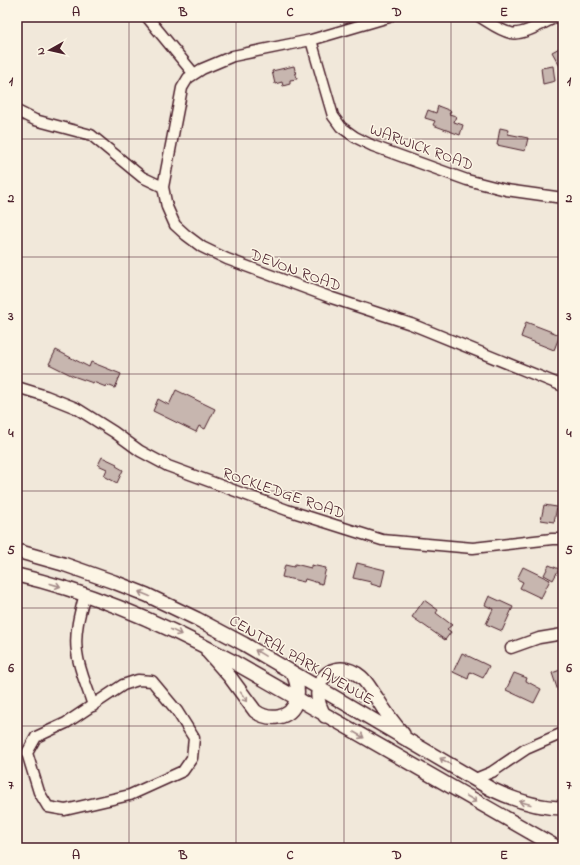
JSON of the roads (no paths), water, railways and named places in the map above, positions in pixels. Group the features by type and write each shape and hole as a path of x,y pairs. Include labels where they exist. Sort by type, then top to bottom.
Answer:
{"main road":[{"name":"CENTRAL PARK AVENUE","path":"17,551 97,575 147,595 213,627 501,794 521,802 538,806 563,808"},
{"path":"17,575 85,594 150,620 201,645 558,848"},
{"path":"201,645 223,669 250,706 259,714 269,718 280,717 290,711 295,704 297,700 297,686 293,673"},
{"path":"325,716 320,709 318,702 318,688 324,676 333,671 344,670 356,673 367,684 393,722 414,743"}],"street":[{"path":"147,17 194,74 233,56 311,40 389,17"},
{"path":"480,17 501,30 512,34 522,33 556,17"},
{"name":"WARWICK ROAD","path":"311,40 333,116 341,126 355,137 373,146 467,180 506,190 563,198"},
{"name":"DEVON ROAD","path":"194,74 188,78 182,88 163,187 167,207 175,225 186,235 202,247 235,262 332,298 411,324 563,386"},
{"path":"17,111 35,120 91,135 142,177 163,187"},
{"name":"ROCKLEDGE ROAD","path":"17,387 46,396 76,408 114,432 140,451 168,466 287,510 382,540 472,548 563,539"},
{"path":"85,594 78,623 76,652 93,706"},
{"path":"511,648 539,638 563,634"},
{"path":"138,680 152,681 177,711 194,738 192,758 183,772 130,795 65,810 48,807 38,792 27,753 36,737 66,723 93,706 123,685 138,680"},
{"path":"476,780 492,772 526,749 563,733"}]}
